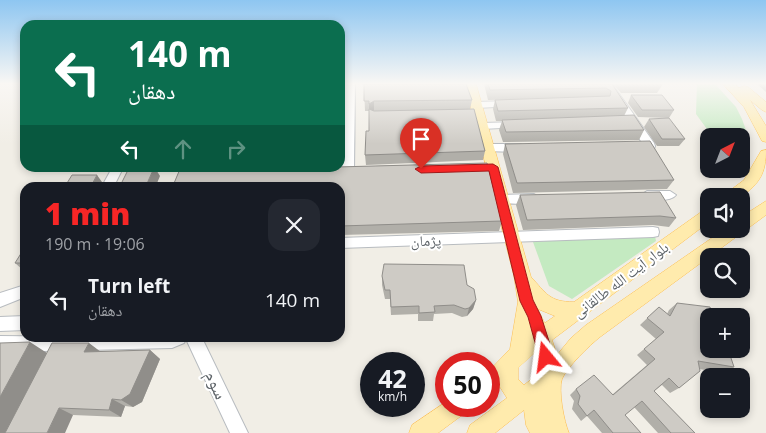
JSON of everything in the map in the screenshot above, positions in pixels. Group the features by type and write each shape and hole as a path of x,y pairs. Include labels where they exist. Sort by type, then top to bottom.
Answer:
{"main road":[{"path":"474,104 488,148 488,167 502,199 527,301 535,316 552,376 553,412 558,433"},
{"path":"747,104 766,138"},
{"path":"744,188 749,184 766,154"},
{"path":"750,219 766,207"},
{"name":"بلوار آیت الله طالقانی","path":"500,374 514,359 700,221"},
{"name":"بلوار آیت الله طالقانی","path":"478,433 552,376 578,344 593,331 723,238"},
{"path":"522,276 531,293 547,305 563,311 580,310"},
{"path":"527,301 514,359 506,380 516,392 529,395 537,425 544,433"},
{"path":"420,433 443,417"}],"street":[{"path":"476,115 524,104"},
{"path":"627,104 639,122 642,146"},
{"path":"476,115 529,125"},
{"path":"345,133 348,171"},
{"path":"488,148 536,148"},
{"path":"630,196 670,195"},
{"path":"502,199 551,198"},
{"name":"پژمان","path":"345,243 512,239 652,232"},
{"path":"0,300 20,293"},
{"path":"0,324 20,324"},
{"path":"0,344 115,342"},
{"name":"سوم","path":"196,342 239,433"}],"green space":[{"path":"696,104 733,104 745,128 706,128 696,114"},
{"path":"650,234 655,236 656,241 572,299 549,286 533,242"}],"building":[{"path":"496,104 625,104 628,108 498,111"},
{"path":"638,104 669,104 674,110 642,110"},
{"path":"369,109 374,111 474,109 485,151 365,155 366,131 369,131"},
{"path":"634,115 644,130 506,132 502,120"},
{"path":"669,118 685,139 662,139 649,119"},
{"path":"650,141 674,180 517,183 505,144"},
{"path":"487,163 502,221 345,226 345,182 175,182 179,172 345,172 345,167"},
{"path":"127,172 152,172 148,182 122,182"},
{"path":"72,175 97,175 93,182 68,182"},
{"path":"660,192 676,218 660,216 527,220 520,195"},
{"path":"20,255 20,263 15,263"},
{"path":"384,264 464,265 467,285 474,289 476,300 469,308 465,309 454,305 434,306 435,312 419,313 419,306 391,307 390,290 385,290 382,276"},
{"path":"677,303 710,307 700,308 700,358 731,358 734,367 698,361 700,371 679,388 669,378 654,391 695,433 671,433 642,401 625,415 641,433 613,433 594,410 587,416 578,404 580,396 576,389 594,375 613,395 655,359 644,349 664,332 647,318 659,307 670,316"},
{"path":"30,342 0,397 0,343"},
{"path":"52,343 89,343 84,352 150,350 130,394 121,400 112,399 109,410 59,408 47,433 5,433"}],"route":[{"path":"421,169 493,167 527,301 535,316 546,357"}]}
